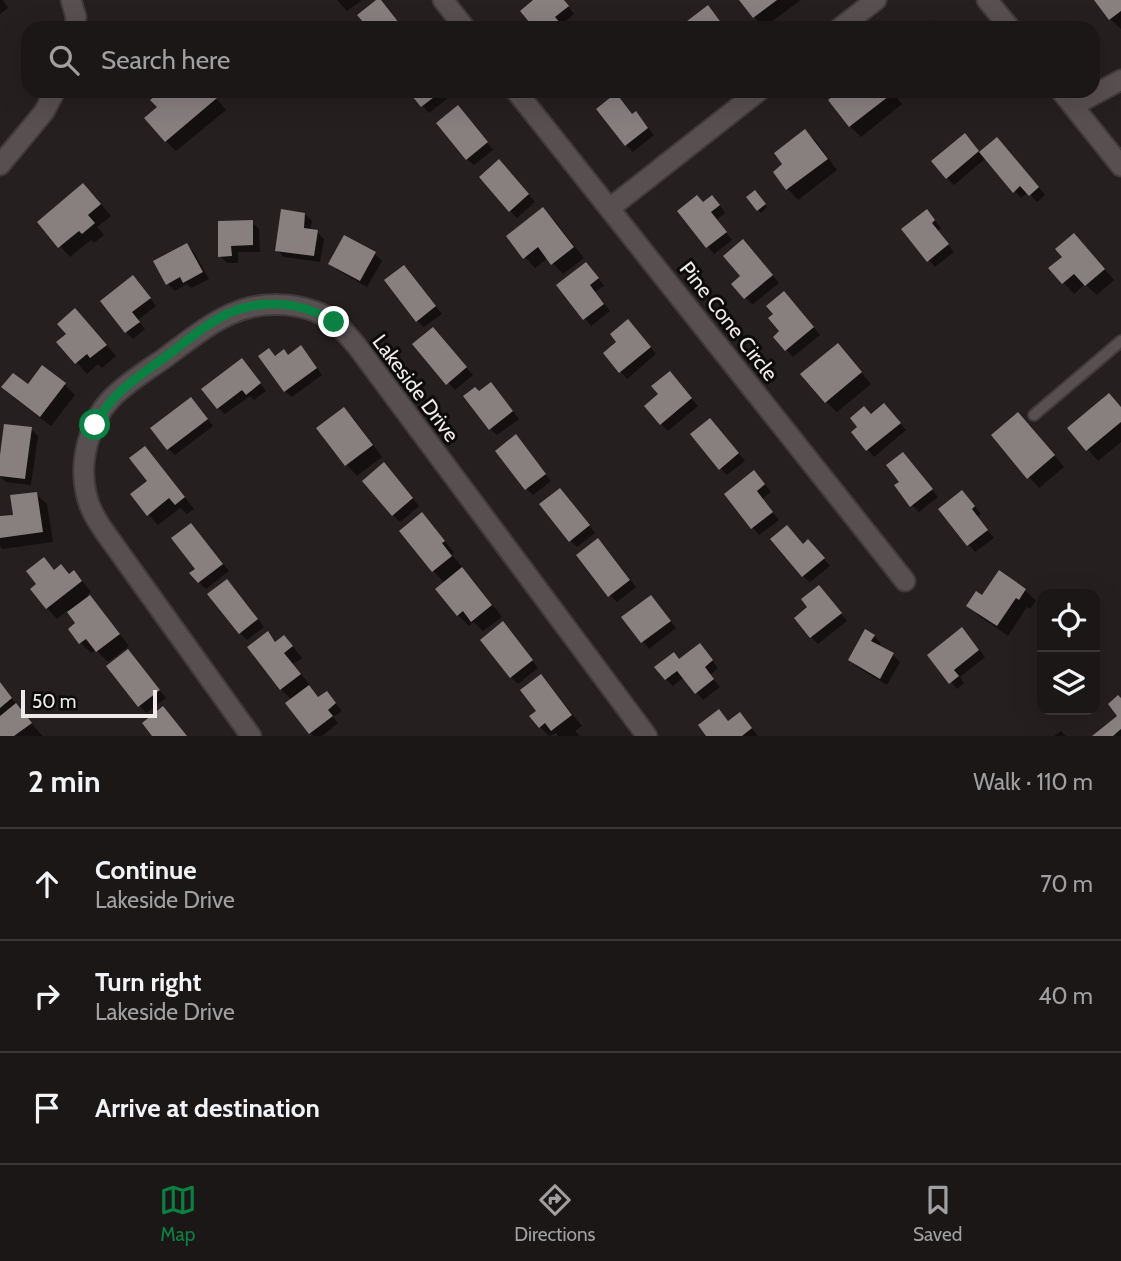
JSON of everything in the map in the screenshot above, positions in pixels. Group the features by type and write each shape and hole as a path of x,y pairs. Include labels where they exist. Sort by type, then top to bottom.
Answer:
{"street":[{"path":"71,0 76,21"},
{"path":"443,0 460,21"},
{"path":"849,21 876,0"},
{"path":"988,0 1004,21"},
{"path":"1100,87 1121,80"},
{"path":"0,165 32,130 51,98"},
{"name":"Pine Cone Circle","path":"522,98 905,581"},
{"path":"610,208 750,98"},
{"path":"1067,98 1121,166"},
{"name":"Lakeside Drive","path":"251,736 104,531 92,512 84,478 89,439 111,399 220,318 239,309 278,303 322,314 334,322 356,345 648,736"}],"lane":[{"path":"1034,415 1121,341"}],"building":[{"path":"376,0 381,0 398,21 362,21 357,15"},
{"path":"533,0 564,0 569,6 555,17 558,21 528,21 520,11"},
{"path":"739,0 777,0 753,18"},
{"path":"1094,0 1121,0 1121,11 1109,20"},
{"path":"708,5 720,21 687,21"},
{"path":"217,98 165,142 144,118 157,107 150,100"},
{"path":"414,98 433,98 421,107"},
{"path":"610,98 620,98 632,114 636,111 648,128 625,146 596,109"},
{"path":"830,98 887,98 849,127 828,100"},
{"path":"458,105 488,142 466,160 436,123"},
{"path":"805,129 828,159 786,190 773,172 782,164 774,153"},
{"path":"965,133 979,151 946,179 931,161"},
{"path":"997,137 1039,187 1029,196 1020,186 1013,193 979,152"},
{"path":"499,159 529,194 509,212 479,177"},
{"path":"83,183 101,204 88,215 95,223 82,234 79,231 58,248 37,222"},
{"path":"755,190 766,204 757,211 746,197"},
{"path":"697,195 703,202 712,195 720,205 711,212 727,232 706,248 677,211"},
{"path":"543,207 574,247 551,265 538,247 523,259 506,236"},
{"path":"281,209 305,213 304,228 318,230 314,256 275,251"},
{"path":"927,209 935,220 932,223 949,244 927,262 901,229"},
{"path":"253,220 253,245 231,246 232,256 218,257 218,221"},
{"path":"1074,233 1105,269 1085,286 1074,274 1062,284 1048,268 1062,257 1055,249"},
{"path":"344,235 376,252 360,281 328,264"},
{"path":"743,239 773,275 744,299 731,284 740,276 723,256"},
{"path":"187,243 203,272 183,283 180,277 166,285 153,261"},
{"path":"586,262 599,278 590,285 604,304 583,320 556,285"},
{"path":"404,265 436,306 416,322 384,280"},
{"path":"133,275 151,298 132,312 140,322 125,333 100,301"},
{"path":"784,291 814,327 785,351 773,337 779,331 768,318 773,314 766,306"},
{"path":"75,308 107,345 90,358 87,354 75,364 56,342 66,334 57,324"},
{"path":"628,319 651,347 619,373 603,353 616,342 610,334"},
{"path":"433,327 467,367 446,385 412,344"},
{"path":"838,343 862,372 825,403 800,374"},
{"path":"301,345 317,368 284,392 258,356 269,348 275,356 284,349 288,355"},
{"path":"242,358 261,383 246,395 242,390 217,409 201,389"},
{"path":"42,365 66,383 40,417 1,387 13,373 28,384"},
{"path":"670,371 692,398 660,425 644,406 658,394 651,386"},
{"path":"491,382 513,411 489,430 463,396 475,387 479,391"},
{"path":"1109,393 1121,407 1121,422 1086,451 1067,428"},
{"path":"191,397 208,419 167,450 150,428"},
{"path":"884,403 901,423 866,451 851,432 857,427 850,418 864,406 871,414"},
{"path":"344,407 373,445 345,466 316,428"},
{"path":"1018,412 1055,455 1027,479 991,435"},
{"path":"710,418 739,453 719,470 690,434"},
{"path":"4,424 32,427 25,479 0,476"},
{"path":"516,434 546,474 525,490 495,451"},
{"path":"145,446 185,497 175,505 169,498 147,516 130,494 147,481 129,458"},
{"path":"903,452 933,489 910,507 894,485 899,482 886,465"},
{"path":"384,462 413,498 392,516 362,481"},
{"path":"754,470 765,484 757,491 773,512 751,529 724,494"},
{"path":"560,488 590,525 569,542 539,504"},
{"path":"962,490 975,506 972,509 988,530 967,546 938,509"},
{"path":"37,492 43,532 0,538 0,516 13,515 10,495"},
{"path":"422,512 445,541 442,543 452,556 432,572 399,531"},
{"path":"191,523 223,564 198,583 189,573 195,569 171,538"},
{"path":"787,525 803,544 808,539 825,558 802,577 770,539"},
{"path":"598,538 630,580 608,597 576,555"},
{"path":"44,557 54,570 61,564 69,574 74,570 82,581 46,609 30,589 36,584 26,571"},
{"path":"462,567 492,605 471,622 463,611 457,616 435,589"},
{"path":"999,570 1026,589 1019,600 1016,598 997,626 966,606 976,591 982,595"},
{"path":"227,579 258,619 239,634 207,594"},
{"path":"819,585 842,613 810,638 794,618 807,607 801,599"},
{"path":"90,595 120,634 96,652 86,639 79,644 68,629 75,623 67,612"},
{"path":"651,595 671,621 641,643 621,617"},
{"path":"503,621 533,660 510,678 480,640"},
{"path":"962,627 979,650 954,670 959,676 949,684 927,655"},
{"path":"865,629 875,635 871,641 894,653 880,679 848,660"},
{"path":"268,631 275,642 284,635 293,646 284,653 301,674 280,690 247,647"},
{"path":"700,643 713,660 705,667 714,679 695,694 677,671 665,680 654,667 674,652 679,659"},
{"path":"128,649 160,690 138,707 106,666"},
{"path":"541,674 572,715 551,731 545,723 539,728 529,716 536,711 520,690"},
{"path":"0,682 12,698 0,708"},
{"path":"309,685 318,697 327,691 336,703 328,710 333,716 309,734 285,703"},
{"path":"1118,695 1121,698 1121,729 1113,736 1092,736 1117,716 1108,704"},
{"path":"16,703 32,723 14,736 0,736 0,716"},
{"path":"163,706 187,736 152,736 142,723"},
{"path":"719,709 728,721 740,712 752,728 742,736 706,736 698,725"}],"route":[{"path":"95,425 111,399 129,384 200,331 239,309 278,303 309,309 334,322"}]}
